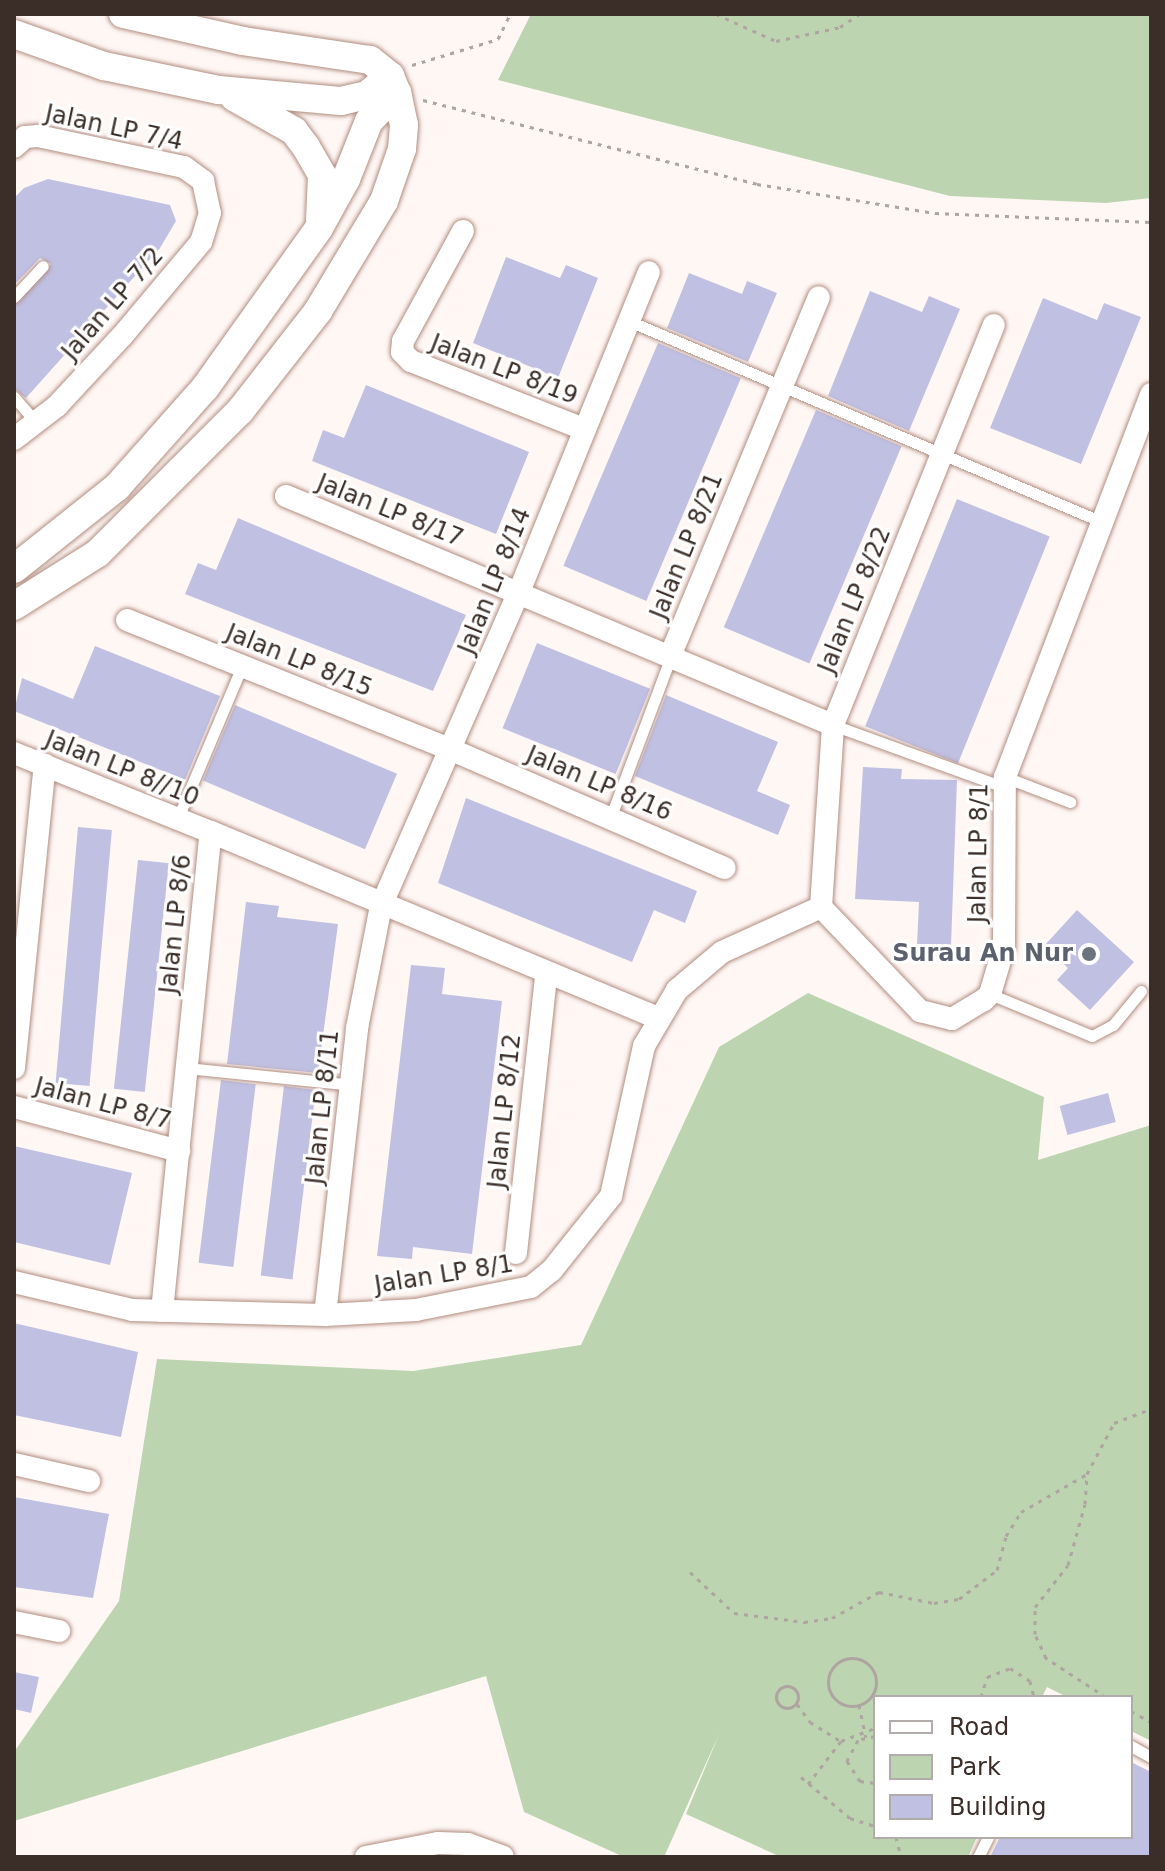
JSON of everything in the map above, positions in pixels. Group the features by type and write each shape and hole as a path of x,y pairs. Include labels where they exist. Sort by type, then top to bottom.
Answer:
{"street":[{"path":"14,606 98,553 190,465 240,411 318,311 384,201 402,149 404,125 394,84 370,60 350,54 243,41 123,14"},
{"path":"14,34 104,66 219,90 341,101 394,84"},
{"path":"14,569 117,487 205,388 319,228 346,179 369,121 394,84"},
{"path":"219,90 263,111 294,131 306,147 322,175 319,228"},
{"name":"Jalan LP 7/4","path":"14,147 25,137 38,136 184,167 203,181"},
{"name":"Jalan LP 7/2","path":"14,439 37,423 122,336 201,242 210,213 203,181"},
{"name":"Jalan LP 8/19","path":"463,231 403,341 405,357 584,429"},
{"name":"Jalan LP 8/14","path":"381,906 519,592 649,272"},
{"name":"Jalan LP 8/21","path":"671,654 819,297"},
{"name":"Jalan LP 8/22","path":"821,907 833,725 939,454 994,325"},
{"name":"Jalan LP 8/1","path":"990,994 1004,947 1004,782 1151,394"},
{"name":"Jalan LP 8/17","path":"286,496 671,654 833,725"},
{"name":"Jalan LP 8/15","path":"127,620 452,750"},
{"name":"Jalan LP 8/16","path":"452,750 611,816 725,868"},
{"name":"Jalan LP 8//10","path":"14,753 211,832"},
{"path":"14,1068 45,765"},
{"name":"Jalan LP 8/6","path":"162,1311 211,832 546,975 658,1018"},
{"name":"Jalan LP 8/11","path":"325,1315 357,1028 381,906"},
{"path":"821,907 920,1011 952,1019 990,994"},
{"name":"Jalan LP 8/1","path":"14,1282 132,1310 325,1315 481,1299 531,1287 552,1270 611,1196 621,1168 633,1078 658,1018 677,990 722,952 821,907"},
{"name":"Jalan LP 8/12","path":"516,1253 546,975"},
{"name":"Jalan LP 8/7","path":"14,1107 179,1151"},
{"path":"14,1464 89,1481"},
{"path":"14,1622 59,1631"},
{"path":"366,1857 438,1843 468,1844 503,1857"}],"lane":[{"path":"14,297 43,266"},
{"path":"629,321 1102,522"},
{"path":"14,397 37,423"},
{"name":"Jalan LP 8/21","path":"611,816 671,654"},
{"path":"177,820 242,666"},
{"path":"833,725 1070,802"},
{"path":"990,994 1092,1036 1113,1025 1141,991"},
{"path":"187,1068 353,1085"},
{"path":"1133,1747 1151,1757"},
{"path":"978,1857 987,1839"}],"path":[{"path":"394,84 431,55 498,39 510,14"},
{"path":"716,14 776,41 840,27 859,14"},
{"path":"394,84 757,184 935,213 1151,222"},
{"path":"1103,1695 1046,1658 1035,1634 1035,1607 1068,1565 1076,1544 1087,1474 1114,1423 1151,1409"},
{"path":"690,1572 734,1613 804,1622 832,1618 879,1592 934,1603 959,1599 997,1570 1006,1536 1021,1512 1087,1474"},
{"path":"844,1659 868,1664 875,1678 872,1694 859,1705 843,1704 831,1693 832,1669 844,1659"},
{"path":"982,1695 987,1677 1010,1668 1025,1675 1033,1695"},
{"path":"796,1704 782,1707 776,1699 778,1690 792,1686 798,1694 796,1704 810,1722 841,1741"},
{"path":"859,1705 866,1737"},
{"path":"1133,1712 1151,1722"},
{"path":"808,1784 841,1741 864,1729 873,1728"},
{"path":"873,1736 852,1745 847,1761 860,1781 873,1783"},
{"path":"801,1777 850,1818 873,1825"}],"green space":[{"path":"531,14 1151,14 1151,198 1106,203 950,196 498,80"},
{"path":"808,993 1044,1097 1038,1160 1151,1125 1151,1741 1133,1732 1133,1695 1063,1695 1047,1687 1043,1695 873,1695 873,1839 976,1839 968,1857 781,1857 686,1814 720,1732 664,1857 624,1857 524,1812 486,1676 14,1821 14,1752 119,1601 157,1359 413,1371 581,1345 719,1047"}],"building":[{"path":"48,179 170,205 176,221 160,248 26,398 14,389 14,305 51,264 40,258 14,285 14,198 24,188"},
{"path":"506,257 560,278 566,265 598,278 558,378 473,343"},
{"path":"689,273 742,294 747,281 777,293 748,362 667,328"},
{"path":"870,291 922,312 929,296 960,309 909,431 828,396"},
{"path":"1043,298 1097,320 1104,303 1141,317 1081,464 990,428"},
{"path":"658,343 741,378 646,601 563,566"},
{"path":"366,385 529,452 496,534 312,461 323,430 344,438"},
{"path":"816,410 902,446 809,664 724,627"},
{"path":"957,499 1050,536 958,764 865,726"},
{"path":"238,518 466,615 433,691 185,594 198,563 216,570"},
{"path":"537,643 650,689 616,774 503,728"},
{"path":"95,646 220,696 185,780 14,711 22,678 73,699"},
{"path":"666,695 778,742 757,791 790,805 778,835 635,776"},
{"path":"235,705 397,774 365,849 203,780"},
{"path":"863,767 902,769 901,779 957,780 951,946 917,945 919,902 855,899"},
{"path":"466,798 697,891 685,923 654,910 632,962 438,883"},
{"path":"78,827 112,830 89,1086 56,1083"},
{"path":"138,860 169,863 145,1092 114,1089"},
{"path":"246,902 279,906 277,917 338,924 318,1073 227,1064"},
{"name":"Surau An Nur","path":"1077,910 1134,962 1090,1010 1057,980 1068,968 1044,946"},
{"path":"411,965 445,968 442,994 502,1001 472,1254 413,1247 412,1259 377,1256"},
{"path":"221,1080 256,1084 233,1267 199,1263"},
{"path":"284,1086 316,1090 292,1279 261,1276"},
{"path":"1108,1093 1116,1122 1067,1135 1060,1106"},
{"path":"14,1146 132,1173 110,1265 14,1242"},
{"path":"14,1323 138,1352 121,1437 14,1415"},
{"path":"14,1497 109,1514 93,1598 14,1587"},
{"path":"14,1672 39,1677 31,1713 14,1709"},
{"path":"1133,1763 1151,1772 1151,1857 990,1857 999,1839 1133,1839"}],"place":[{"name":"Surau An Nur","path":"1089,954"}]}
